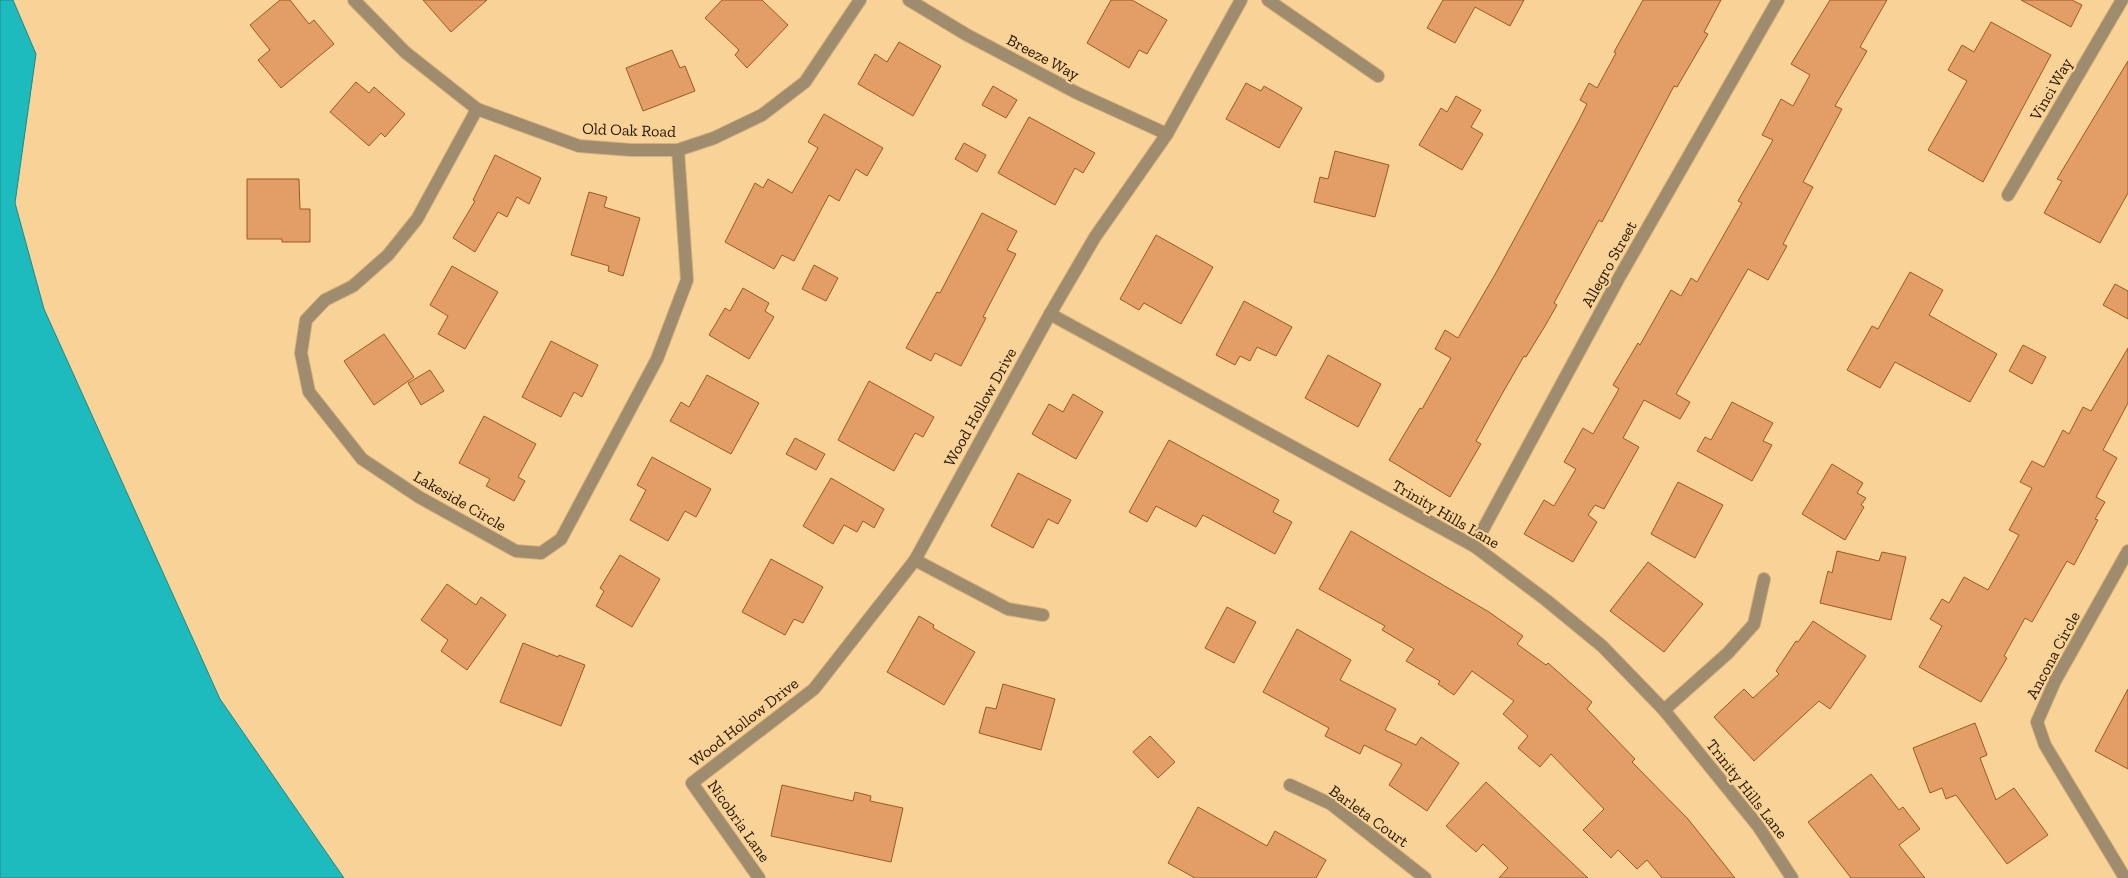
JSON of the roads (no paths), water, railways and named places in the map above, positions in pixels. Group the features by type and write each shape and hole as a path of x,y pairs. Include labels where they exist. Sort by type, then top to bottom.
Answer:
{"street":[{"name":"Old Oak Road","path":"354,0 405,52 477,109 578,146 631,150 678,150 714,138 762,115 805,82 860,0"},
{"name":"Breeze Way","path":"909,0 967,35 1077,93 1167,134"},
{"name":"Wood Hollow Drive","path":"692,783 814,689 914,560 1050,314 1095,237 1167,134 1240,0"},
{"path":"1268,0 1378,76"},
{"name":"Allegro Street","path":"1474,546 1620,276 1778,0"},
{"name":"Vinci Way","path":"2008,195 2122,0"},
{"name":"Lakeside Circle","path":"477,109 417,219 388,255 353,286 325,300 306,320 301,353 309,392 362,459 419,497 516,551 541,553 562,539 657,359 687,280 678,150"},
{"name":"Trinity Hills Lane","path":"1050,314 1474,546 1546,600 1602,646 1664,710 1758,826 1792,878"},
{"name":"Ancona Circle","path":"2125,878 2046,745 2037,722 2056,681 2128,551"},
{"path":"914,560 1008,609 1043,615"},
{"path":"1664,710 1728,653 1754,624 1764,579"},
{"name":"Nicobria Lane","path":"692,783 759,878"},
{"name":"Barleta Court","path":"1290,785 1331,804 1425,878"}],"water":[{"path":"0,0 13,0 36,54 15,203 44,309 220,699 344,878 0,878"}]}
